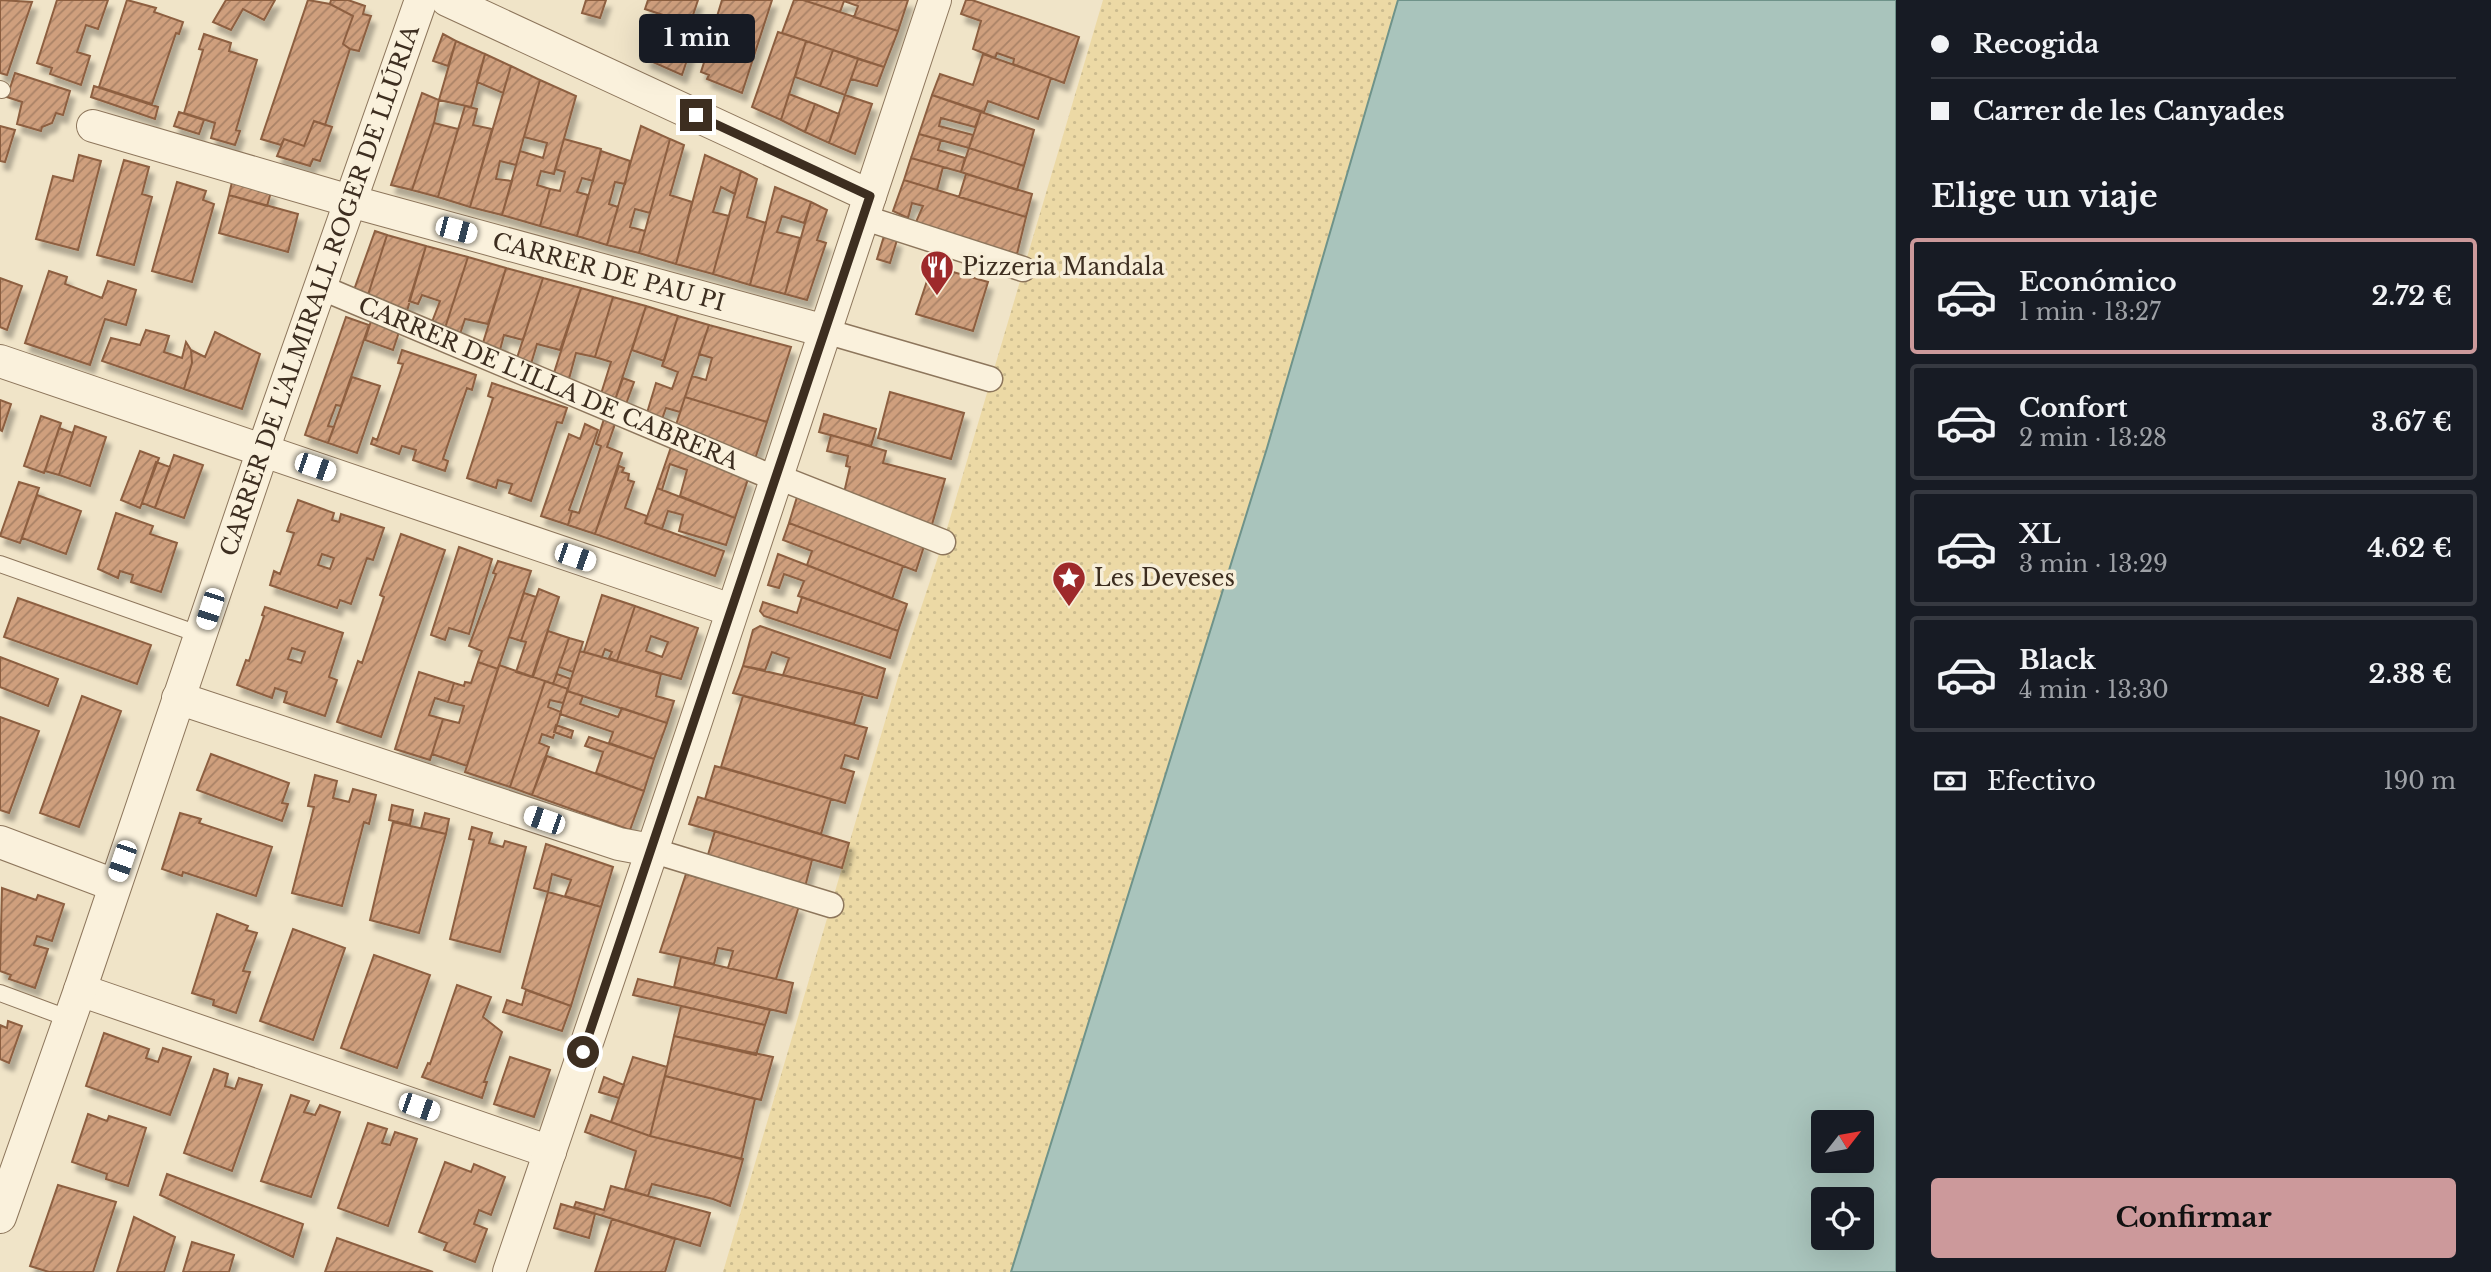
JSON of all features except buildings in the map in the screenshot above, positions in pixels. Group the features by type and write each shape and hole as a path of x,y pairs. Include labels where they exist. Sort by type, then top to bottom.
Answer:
{"street":[{"name":"CARRER DE L'ALMIRALL ROGER DE LLÚRIA","path":"0,1217 263,450 421,0"},
{"path":"447,0 866,206 1023,269"},
{"path":"509,1272 778,477 935,0"},
{"name":"CARRER DE PAU PI","path":"93,126 350,201 825,331"},
{"name":"CARRER DE L'ILLA DE CABRERA","path":"320,287 762,473 943,542"},
{"path":"825,331 990,379"},
{"path":"0,361 731,610"},
{"path":"178,698 619,845 651,850 831,905"},
{"path":"0,842 114,885"},
{"path":"75,1004 550,1153"}],"lane":[{"path":"0,564 201,635"},
{"path":"0,993 75,1004"}],"sand":[{"name":"Les Deveses","path":"1103,0 1398,0 1267,448 1011,1272 723,1272 899,674 943,542"}],"water":[{"path":"1398,0 1896,0 1896,1272 1011,1272 1267,448"}],"place":[{"name":"Pizzeria Mandala","path":"937,297"},
{"name":"Les Deveses","path":"1069,608"}],"route":[{"path":"583,1052 870,196 696,115"}]}
